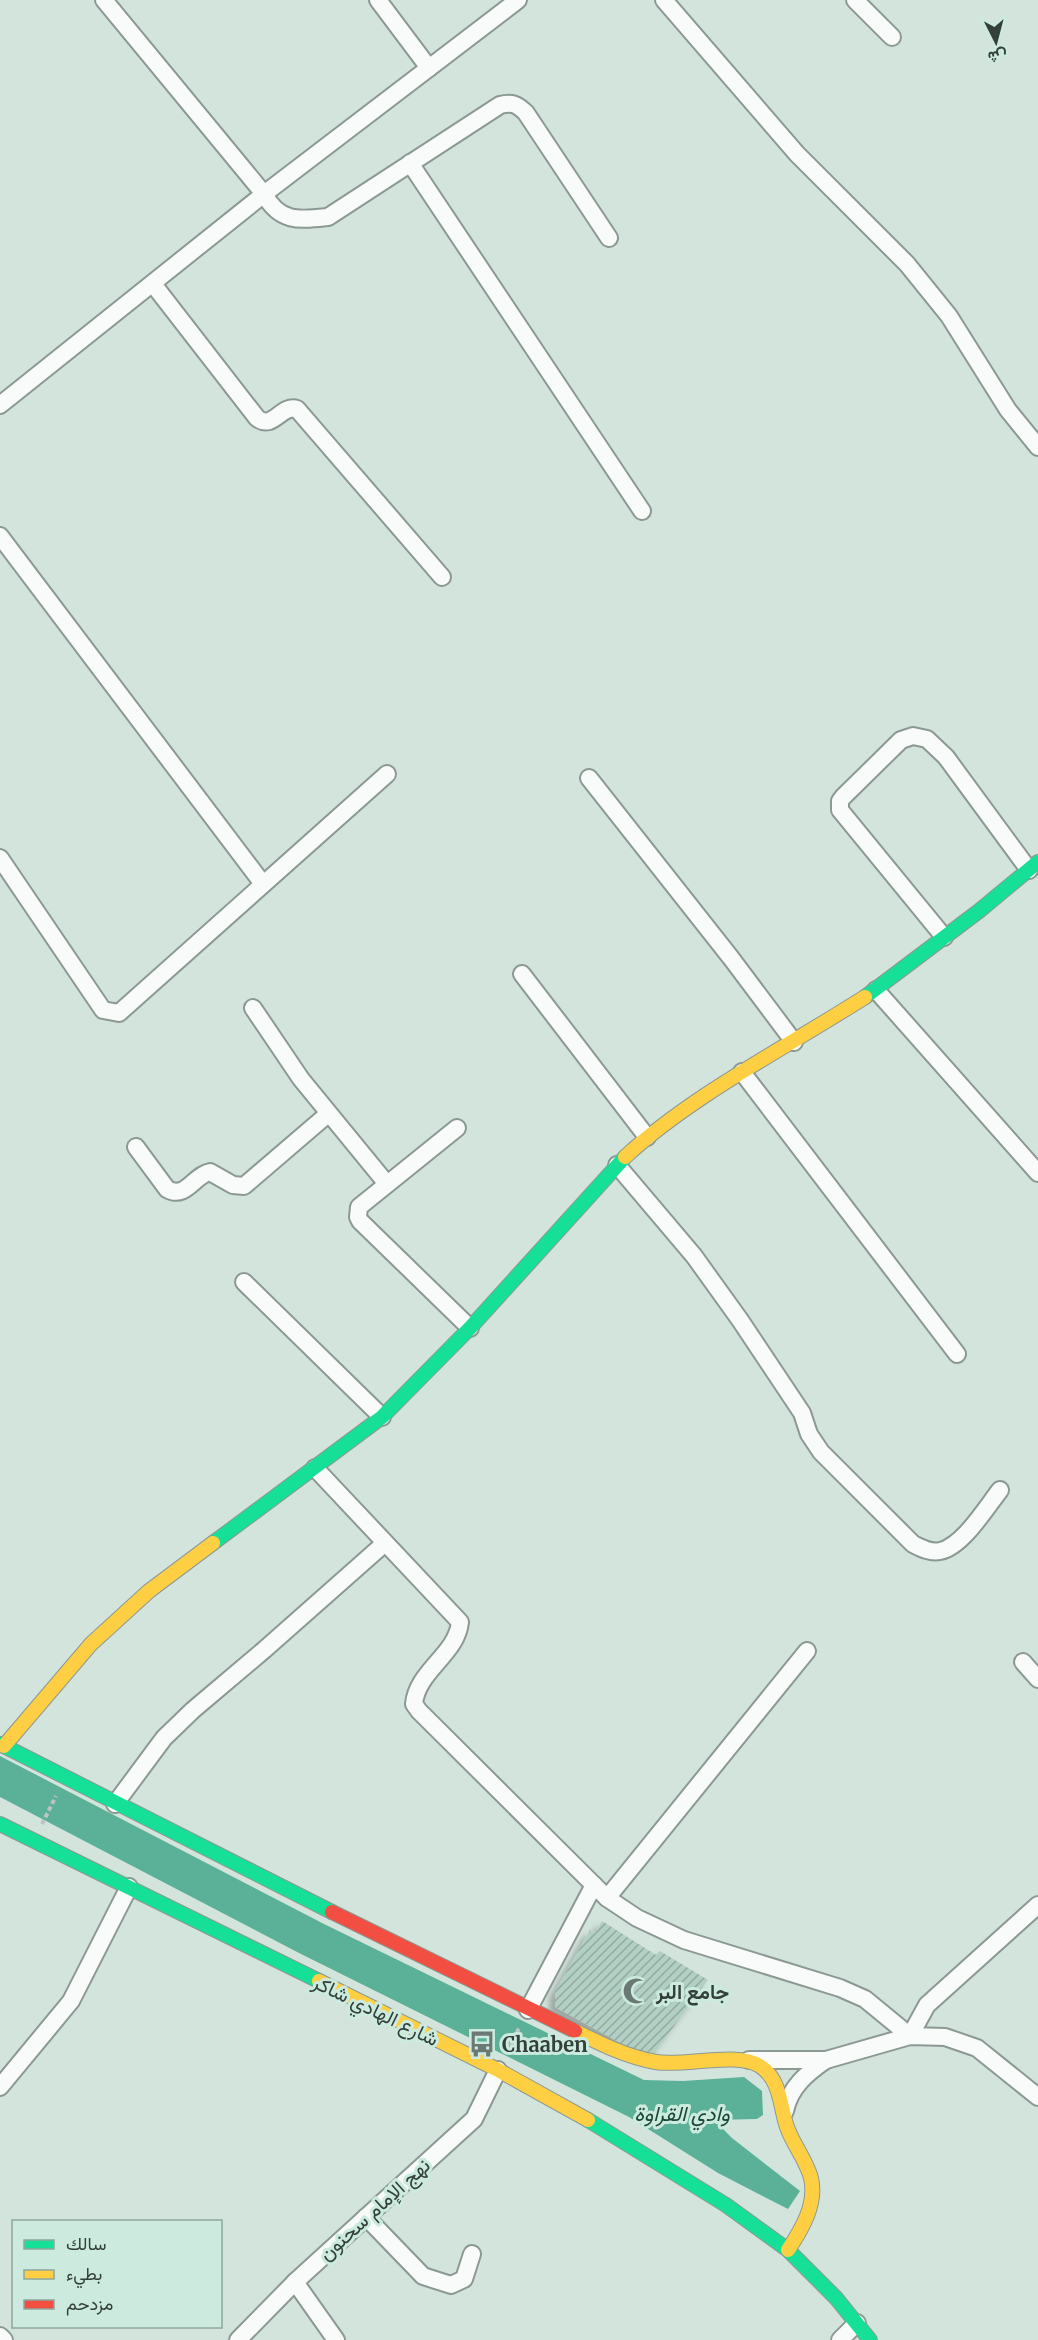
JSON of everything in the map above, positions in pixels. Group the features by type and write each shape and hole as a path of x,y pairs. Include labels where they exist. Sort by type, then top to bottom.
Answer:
{"street":[{"path":"104,0 264,195 272,208 282,215 295,218 328,217 500,105 509,103 519,105 609,238"},
{"path":"378,0 429,68"},
{"path":"0,405 264,195 518,0"},
{"path":"664,0 797,154 907,264 949,316 1008,410 1038,447"},
{"path":"855,0 892,36"},
{"path":"410,164 642,511"},
{"path":"153,284 257,418 264,423 269,422 287,408 297,409 442,577"},
{"path":"0,536 263,884"},
{"path":"944,937 840,810 840,801 843,796 901,740 913,736 927,739 946,757 1033,866 944,937 876,990 742,1072 646,1137 617,1165 470,1328 382,1417 149,1591 91,1644 2,1745 115,1804 528,2010 631,2057 659,2063 826,2060 910,2036 945,2037 976,2048 1038,2097"},
{"path":"0,858 103,1010 119,1013 387,774"},
{"path":"589,778 794,1042"},
{"path":"522,974 646,1137"},
{"path":"876,990 1038,1173"},
{"path":"253,1008 301,1079 387,1184"},
{"path":"742,1072 957,1354"},
{"path":"136,1147 167,1189 172,1192 185,1190 202,1174 210,1172 233,1185 244,1186 328,1114"},
{"path":"457,1128 359,1206 358,1217 470,1328"},
{"path":"617,1165 693,1256 740,1320 802,1413 809,1434 821,1452 912,1544 928,1551 939,1551 954,1546 1000,1490"},
{"path":"244,1282 382,1417"},
{"path":"315,1468 460,1622 457,1635 417,1687 414,1704 607,1898 637,1918 684,1940 840,1988 865,1999 910,2036"},
{"path":"115,1804 164,1738 193,1710 385,1543"},
{"path":"607,1898 807,1651"},
{"path":"1023,1662 1038,1679"},
{"name":"شارع الهادي شاكر","path":"0,1824 498,2070 574,2111 684,2177 788,2250 821,2282 870,2340"},
{"path":"528,2010 594,1885"},
{"path":"0,2087 71,2001 129,1887"},
{"path":"910,2036 927,2005 1038,1905"},
{"path":"743,2060 760,2066 770,2075 780,2094 786,2125 811,2178 813,2195 803,2227 788,2250"},
{"path":"784,2115 788,2097 795,2086 826,2060"},
{"name":"نهج الإمام سحنون","path":"238,2340 295,2282 474,2119 498,2070"},
{"path":"366,2217 423,2276 452,2285 464,2279 472,2254"},
{"path":"295,2282 336,2340"},
{"path":"840,2340 856,2323"},
{"path":"0,2336 4,2340"}],"path":[{"path":"34,1841 64,1778"},
{"path":"498,2070 528,2010"}],"water":[{"name":"وادي القراوة","path":"0,1756 324,1924 644,2080 683,2081 744,2077 762,2091 763,2115 757,2119 714,2120 732,2138 800,2191 788,2209 718,2173 629,2117 299,1953 0,1797"}],"building":[{"path":"602,1921 656,1955 660,1951 708,1980 650,2059 555,2007 555,1992 590,1930 595,1933"}],"traffic: fast":[{"path":"865,997 979,911 1038,862"},
{"path":"213,1543 382,1417 470,1328 625,1157"},
{"path":"0,1744 332,1912"},
{"path":"0,1824 319,1981"},
{"path":"588,2120 726,2205 788,2250 836,2298 870,2340"}],"traffic: slow":[{"path":"625,1157 651,1134 710,1092 865,997"},
{"path":"4,1746 91,1644 149,1591 213,1543"},
{"path":"319,1981 498,2070 588,2120"},
{"path":"575,2031 614,2050 645,2060 668,2063 738,2060 750,2062 767,2071 778,2092 788,2131 811,2178 810,2207 788,2250"}],"traffic: jam":[{"path":"332,1912 575,2031"}],"place":[{"name":"جامع البر","path":"636,1991"},
{"name":"Chaaben","path":"482,2044"}]}
